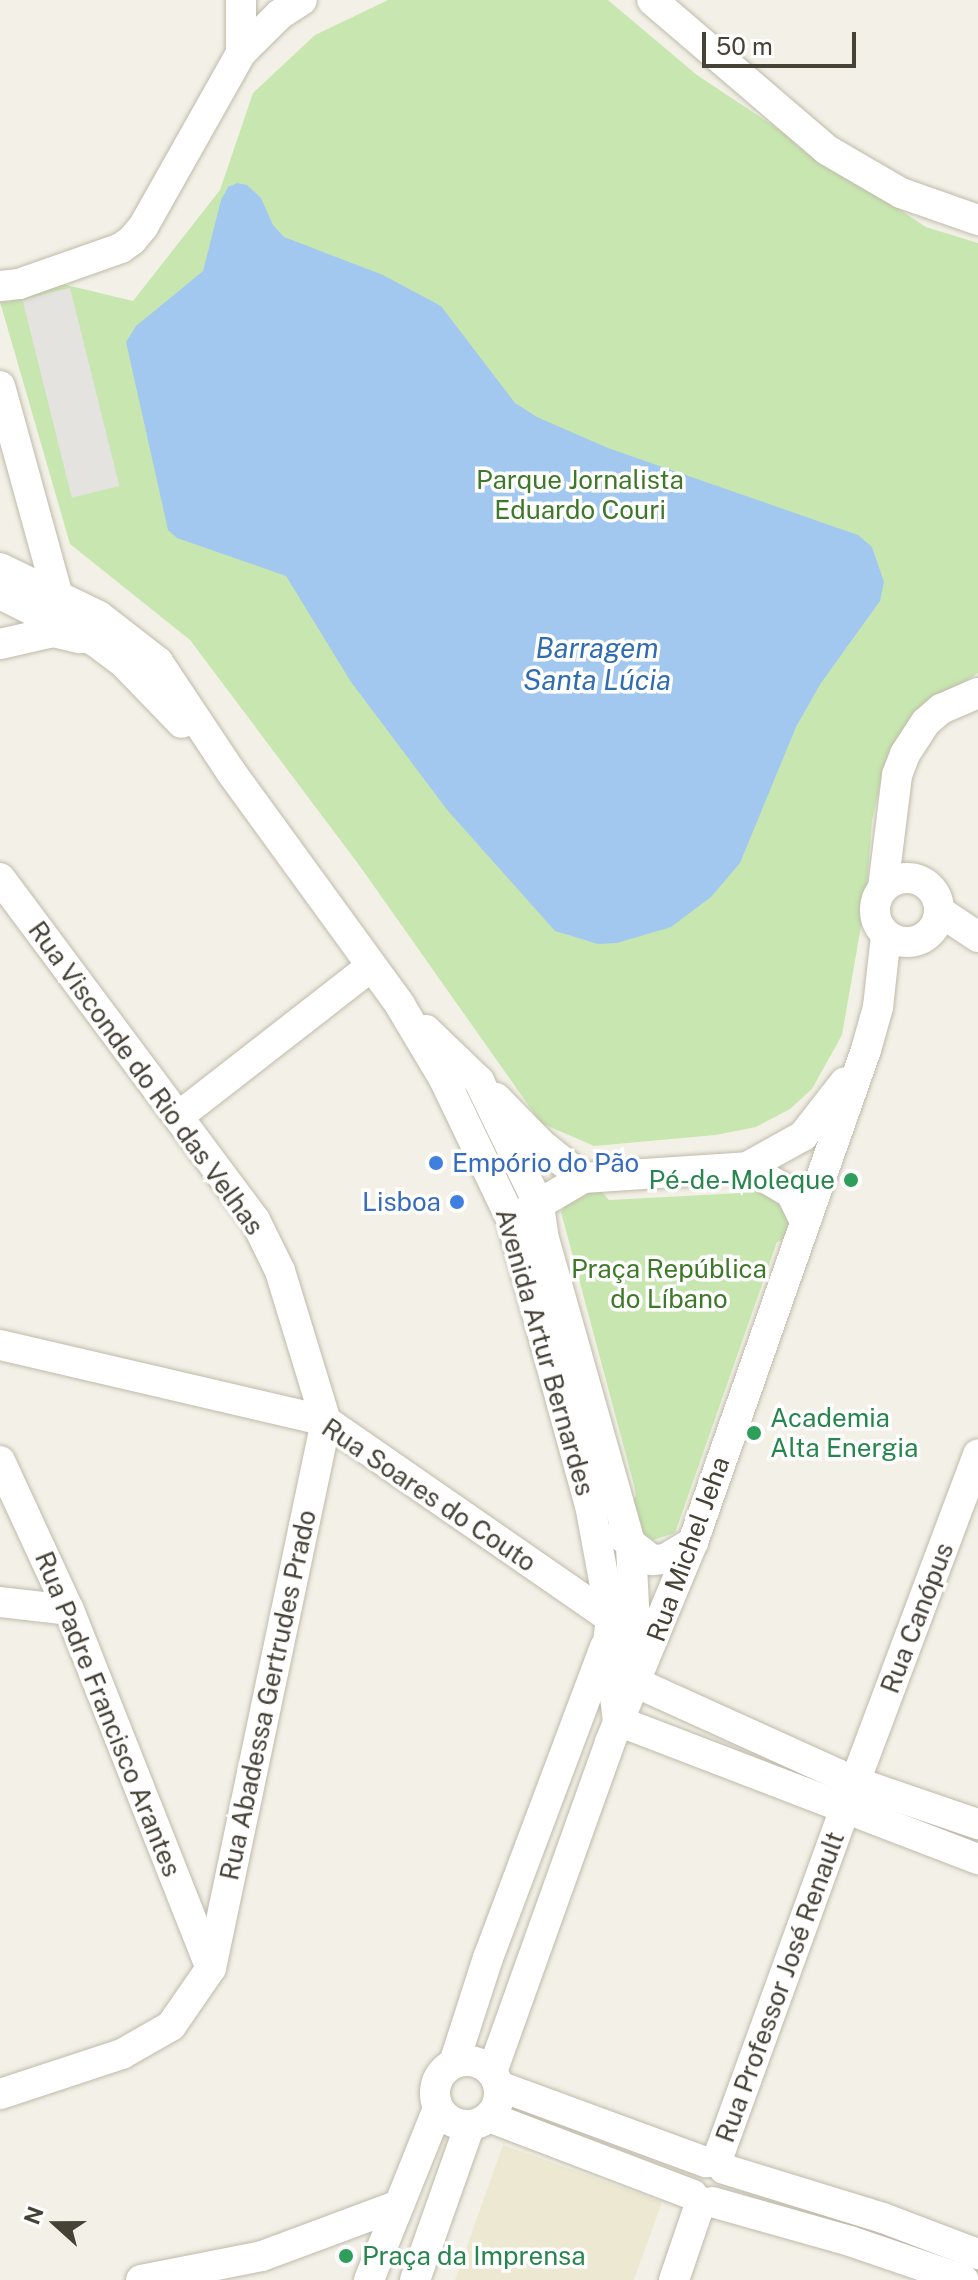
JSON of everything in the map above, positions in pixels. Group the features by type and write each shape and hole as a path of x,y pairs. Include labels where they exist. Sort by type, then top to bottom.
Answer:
{"street":[{"path":"233,65 241,0"},
{"path":"6,290 121,248 132,240 165,189 233,65 279,15 302,0"},
{"path":"652,0 827,150 901,193 978,220"},
{"path":"0,386 53,604 8,642"},
{"path":"8,642 3,582 34,519"},
{"name":"Avenida Artur Bernardes","path":"3,582 53,604 158,662 231,772 400,1005 444,1079 511,1219 590,1505 609,1629 618,1721"},
{"path":"8,642 53,632 97,629"},
{"path":"892,883 920,880 928,885 937,919 928,935 898,939 879,928 874,907 892,883 891,831 897,775 915,737 941,709 978,693"},
{"name":"Rua Visconde do Rio das Velhas","path":"0,878 255,1220 280,1271 326,1421"},
{"path":"937,919 975,936"},
{"name":"Rua Michel Jeha","path":"496,2079 618,1721 637,1683 693,1542 866,1050 898,939"},
{"path":"179,1116 372,966"},
{"name":"Avenida Artur Bernardes","path":"400,1005 479,1081 539,1205 543,1235 631,1546 637,1614 637,1683"},
{"path":"511,1219 583,1178 747,1167 803,1136 831,1103 866,1050"},
{"path":"479,1081 542,1145 583,1178"},
{"path":"747,1167 791,1193 805,1222"},
{"name":"Rua Soares do Couto","path":"0,1345 326,1421 609,1629"},
{"name":"Rua Abadessa Gertrudes Prado","path":"211,1968 326,1421"},
{"name":"Rua Canópus","path":"855,1782 978,1454"},
{"name":"Rua Padre Francisco Arantes","path":"0,1461 69,1610 211,1968"},
{"path":"590,1505 631,1546 652,1560 665,1559 693,1542"},
{"path":"0,1602 69,1610"},
{"path":"454,2063 488,1958 609,1629"},
{"path":"637,1683 855,1782 978,1824"},
{"path":"618,1721 844,1811 978,1859"},
{"name":"Rua Professor José Renault","path":"702,2199 689,2185 690,2175 715,2164 844,1811"},
{"path":"0,2094 122,2054 171,2026 211,1968"},
{"path":"369,2280 438,2108 435,2085 442,2072 454,2063 473,2061 496,2079 715,2164 883,2218 978,2254"},
{"path":"415,2280 479,2121 499,2097 496,2079"},
{"path":"438,2108 451,2122 479,2121 702,2199 850,2241 964,2280"},
{"path":"674,2280 702,2199"},
{"path":"141,2280 269,2268 399,2205"}],"shaded area":[{"path":"70,288 119,486 72,498 22,300"},
{"path":"503,2145 662,2202 634,2280 455,2280"}],"green space":[{"name":"Parque Jornalista Eduardo Couri","path":"388,0 608,0 697,75 926,227 978,243 978,673 928,705 882,776 872,821 866,898 842,1035 812,1089 790,1109 756,1127 716,1135 594,1146 541,1123 359,865 190,640 70,544 0,302 10,302 27,285 50,281 133,301 220,190 253,93 315,35"},
{"name":"Praça República do Líbano","path":"755,1186 764,1187 790,1214 791,1236 777,1242 675,1533 653,1540 638,1530 630,1504 636,1496 634,1485 561,1212 566,1205 591,1192 602,1192 609,1200 741,1193"}],"water":[{"name":"Barragem Santa Lúcia","path":"237,183 247,185 261,198 273,225 284,237 383,275 441,306 515,403 537,417 608,448 858,535 872,547 884,582 880,601 821,683 796,727 740,863 711,897 671,927 617,943 598,944 555,931 448,811 351,682 286,576 177,538 168,530 126,342 136,326 203,271 221,200 228,187"}],"place":[{"name":"Empório do Pão","path":"436,1163"},
{"name":"Pé-de-Moleque","path":"851,1180"},
{"name":"Lisboa","path":"457,1202"},
{"name":"Academia Alta Energia","path":"754,1433"},
{"name":"Praça da Imprensa","path":"346,2256"}]}
